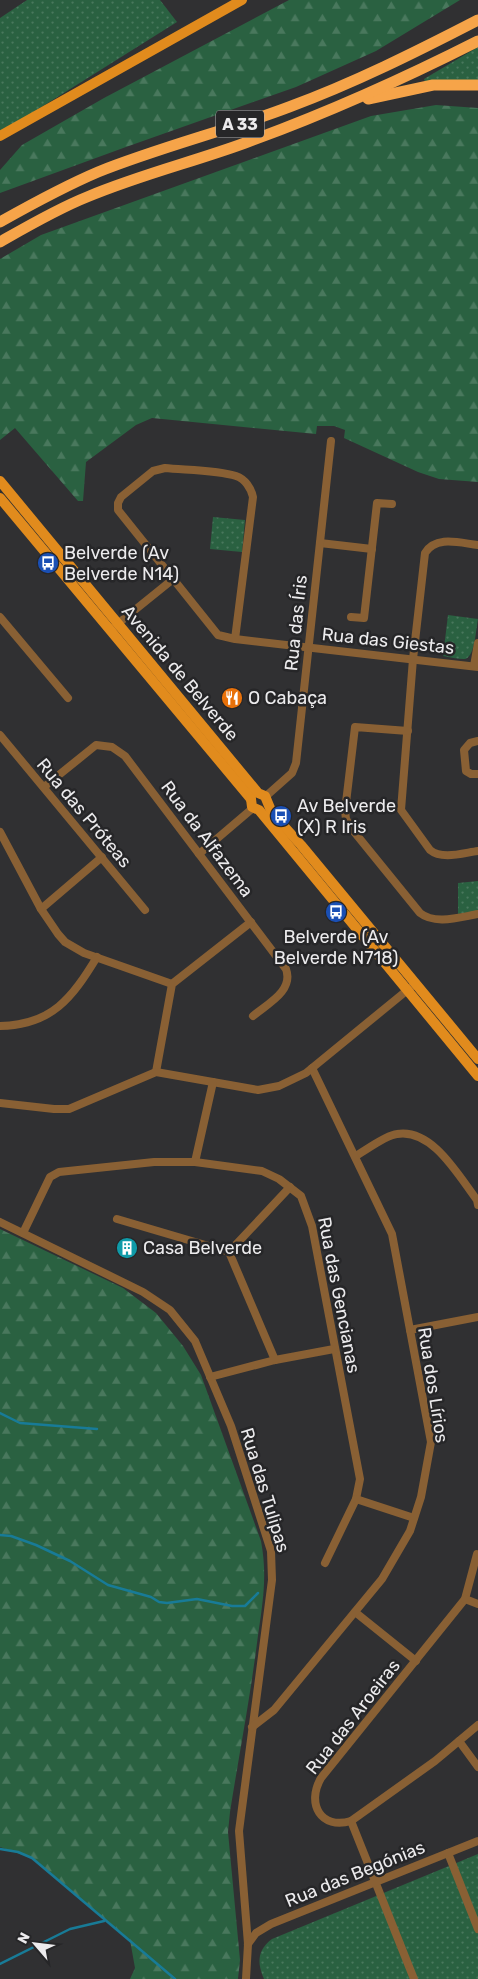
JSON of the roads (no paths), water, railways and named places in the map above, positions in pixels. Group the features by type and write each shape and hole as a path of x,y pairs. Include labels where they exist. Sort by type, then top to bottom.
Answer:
{"highway":[{"name":"A 33","path":"0,222 98,172 288,108 347,84 419,51 478,20"},
{"name":"A 33","path":"0,242 86,197 134,179 246,143 412,75 478,41"},
{"path":"312,116 359,101 433,84 478,85"}],"main road":[{"path":"0,136 242,0"},
{"name":"Avenida de Belverde","path":"0,481 114,627 259,802 406,990 478,1076"},
{"name":"Avenida de Belverde","path":"0,498 114,627"},
{"name":"Avenida de Belverde","path":"259,802 272,813 301,845 478,1059"}],"street":[{"name":"Rua das Íris","path":"199,854 286,780 295,768 331,441"},
{"name":"Rua das Giestas","path":"235,639 253,497 248,485 238,477 162,468 153,471 121,497 117,506 119,513 215,634 235,639 476,666"},
{"path":"351,617 364,618 377,503 392,504"},
{"path":"478,545 438,542 427,550 424,556 413,659 402,810 430,850 435,854 443,855 478,851"},
{"path":"320,543 372,549"},
{"path":"114,627 172,580"},
{"path":"0,618 68,698"},
{"path":"476,666 478,643"},
{"path":"408,730 355,727 345,811 346,819 420,913 426,918 434,920 478,914"},
{"name":"Rua das Próteas","path":"0,735 145,910"},
{"path":"478,741 470,743 464,750 466,771 471,774 478,774"},
{"name":"Rua da Alfazema","path":"44,787 96,745 112,747 125,756 286,969 288,977 286,988 253,1016"},
{"path":"0,832 41,908 65,942 84,953 172,984"},
{"path":"0,852 9,849"},
{"path":"41,908 102,857"},
{"path":"156,1072 172,984 251,922"},
{"path":"0,1026 16,1026 37,1019 56,1009 78,988 97,957"},
{"path":"0,1103 69,1109 156,1072 258,1090 279,1086 306,1073 416,983"},
{"name":"Rua dos Lírios","path":"252,1727 274,1710 382,1579 410,1531 422,1497 431,1442 392,1234 312,1068"},
{"path":"195,1162 214,1082"},
{"path":"356,1156 395,1134 411,1133 429,1141 451,1166 477,1200 478,1205"},
{"name":"Rua das Gencianas","path":"23,1233 50,1177 60,1172 154,1162 195,1162 262,1171 279,1179 301,1196 312,1226 360,1479 356,1499 325,1563"},
{"path":"229,1252 290,1187"},
{"path":"117,1219 229,1252"},
{"name":"Rua das Tulipas","path":"0,1222 143,1292 170,1310 195,1341 210,1376 230,1426 271,1551 272,1580 239,1831 248,1944 246,1979"},
{"path":"229,1252 275,1360"},
{"path":"410,1330 478,1317"},
{"path":"210,1376 275,1360 334,1349"},
{"path":"356,1499 414,1518"},
{"name":"Rua das Aroeiras","path":"351,1821 336,1823 325,1819 320,1814 314,1801 318,1784 465,1599 477,1554"},
{"path":"465,1599 478,1604"},
{"path":"355,1612 416,1661"},
{"path":"414,1979 351,1821 435,1761 478,1725"},
{"path":"459,1741 478,1767"},
{"name":"Rua das Begónias","path":"248,1944 256,1933 271,1924 478,1841"},
{"path":"448,1853 478,1929"}],"waterway":[{"path":"0,1413 20,1423 97,1429"},
{"path":"0,1535 11,1536 36,1545 70,1561 108,1585 151,1597 159,1602 167,1603 197,1599 232,1606 245,1606 258,1593"},
{"path":"0,1849 18,1852 32,1858 175,1979"},
{"path":"0,1964 70,1929 104,1921"}],"place":[{"name":"Belverde (Av Belverde N14)","path":"48,563"},
{"name":"O Cabaça","path":"232,698"},
{"name":"Av Belverde (X) R Iris","path":"281,816"},
{"name":"Belverde (Av Belverde N718)","path":"336,912"},
{"name":"Casa Belverde","path":"127,1248"}]}
